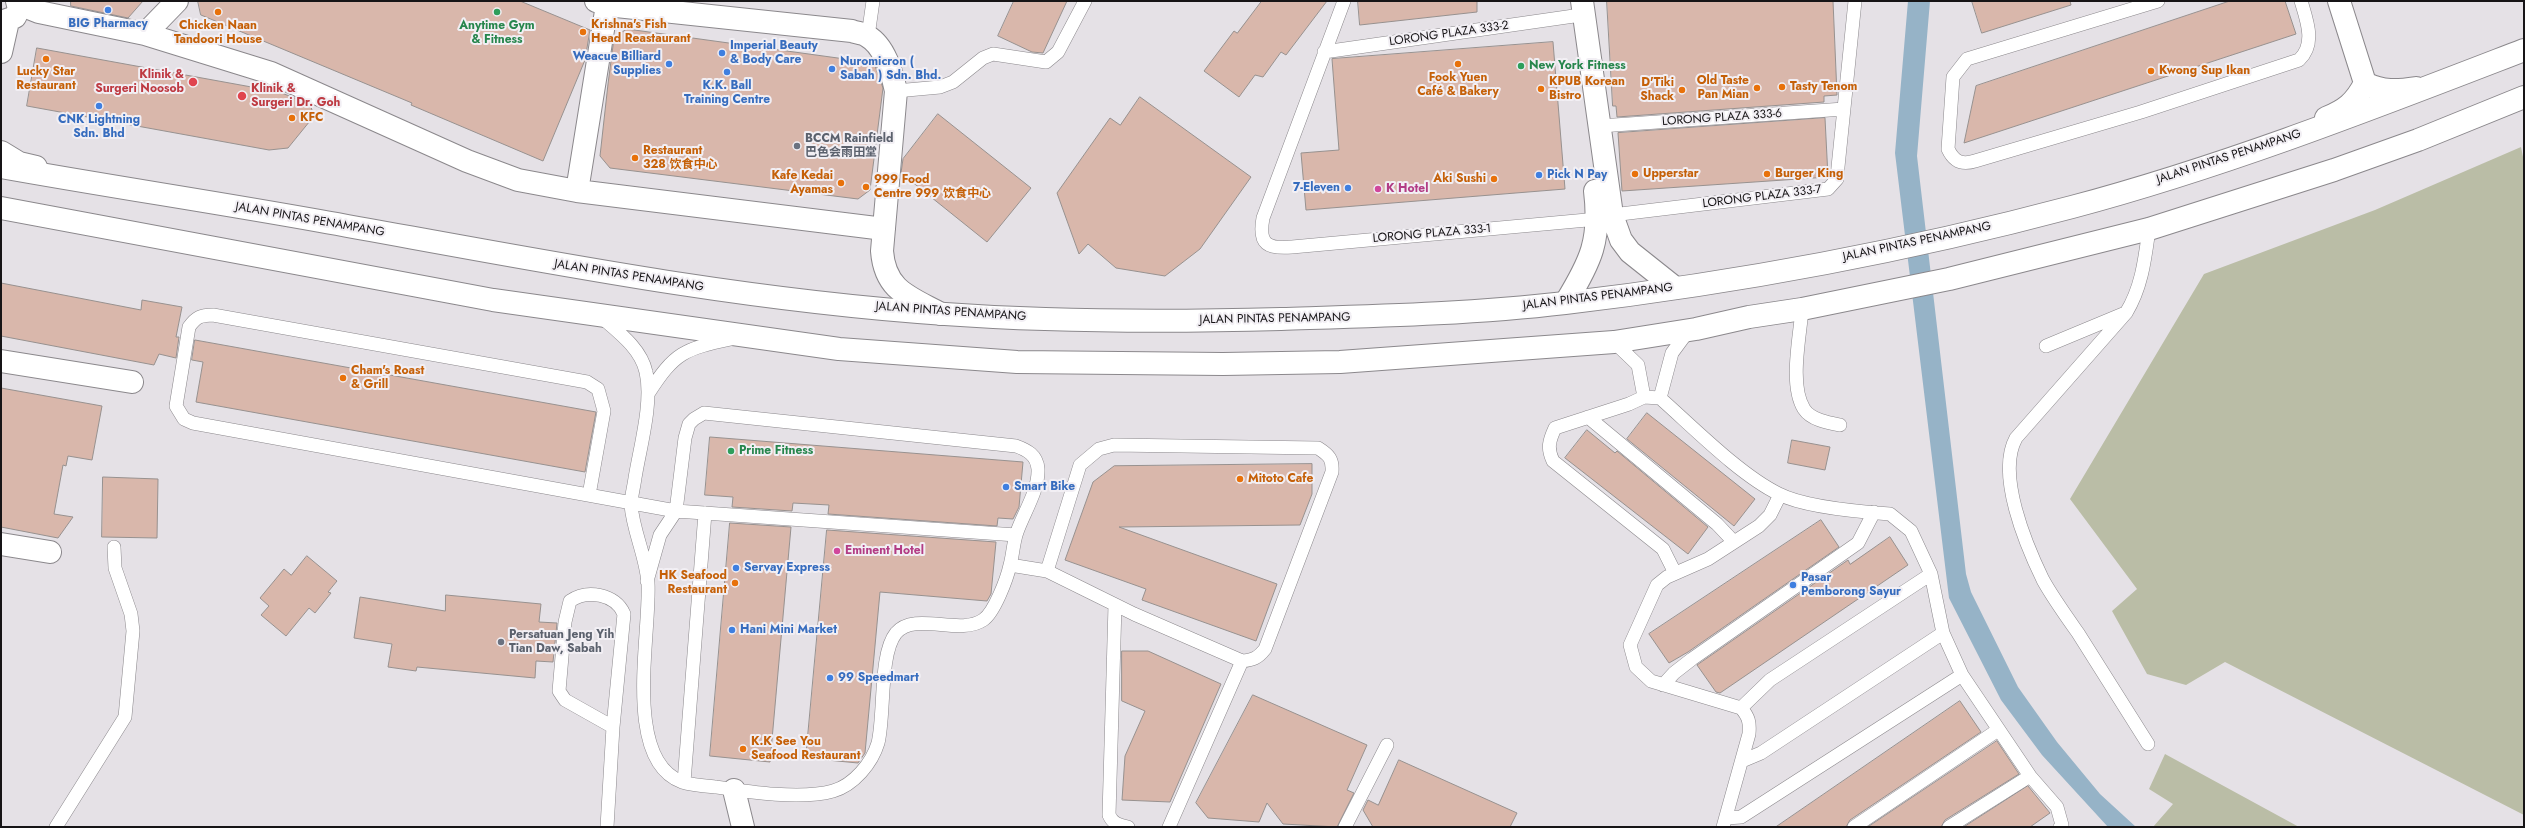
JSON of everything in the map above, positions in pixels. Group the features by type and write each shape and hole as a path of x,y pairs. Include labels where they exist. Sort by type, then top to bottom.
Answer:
{"main road":[{"path":"146,34 177,1"},
{"path":"2259,148 2348,108 2358,97 2365,83 2339,1"},
{"path":"577,191 601,3 692,7 852,32 868,36 885,55 892,71 896,91 882,251 887,275 895,286 941,314"},
{"path":"1566,302 1585,271 1605,217 1600,126 1576,6"},
{"path":"1576,6 1605,217 1630,252 1674,287"},
{"path":"1,52 12,12 38,12 146,34 271,73 491,171 518,180 577,191 884,229"},
{"name":"JALAN PINTAS PENAMPANG","path":"1,167 317,220 549,264 709,289 941,314 1090,321 1202,321 1367,317 1566,302 1674,287 1893,249 2073,206 2259,148 2524,50"},
{"path":"2365,83 2377,89 2396,92 2432,85"},
{"path":"1,208 493,300 838,349 1017,362 1216,364 1340,362 1614,342 1689,330 1749,317 1802,309 1948,279 2149,229 2334,170 2418,140 2524,97"},
{"path":"1,152 18,163 116,187"},
{"path":"1,361 132,382"},
{"path":"1,544 50,552"},
{"path":"734,790 742,827"}],"lane":[{"path":"868,36 873,1"},
{"path":"896,91 940,86 953,82 983,58 993,54 1046,62 1058,52 1084,1"},
{"path":"1324,52 1344,1"},
{"name":"LORONG PLAZA 333-7","path":"1605,217 1828,190 1837,179 1855,1"},
{"path":"2158,1 1967,59 1952,77 1948,149 1952,158 1966,164 2141,112 2299,60 2307,52 2309,41 2309,27 2301,1"},
{"name":"LORONG PLAZA 333-2","path":"1324,52 1576,6"},
{"name":"LORONG PLAZA 333-1","path":"1324,52 1263,218 1262,234 1267,244 1276,248 1292,248 1605,217"},
{"name":"LORONG PLAZA 333-6","path":"1600,126 1844,109"},
{"path":"2148,744 2043,580 2025,536 2011,490 2008,470 2010,448 2016,438 2126,313 2133,302 2142,276 2149,229"},
{"path":"1802,309 1796,386 1804,410 1820,421 1840,425"},
{"path":"2046,346 2126,313"},
{"path":"589,495 604,410 598,389 587,382 213,315 202,315 194,319 189,327 176,406 179,414 193,423 589,495 631,505 676,511 1016,535"},
{"path":"599,315 629,342 638,354 646,373 648,394 631,505 648,581"},
{"path":"1660,398 1672,353 1689,330"},
{"path":"648,394 669,364 686,350 745,336"},
{"path":"1614,342 1638,365 1644,397"},
{"path":"1675,573 1663,549 1553,461 1549,452 1548,442 1555,428 1644,397 1660,398 1750,476 1780,495 1809,503 1890,514 1911,531 1931,574 1943,633 1962,675 2030,776 2057,807 2062,825 2060,827"},
{"path":"704,413 1016,446 1029,450 1036,461 1036,484 1016,535 1010,565 993,610 983,620 961,626 916,624 906,626 897,632 888,655 878,743 870,760 861,773 834,791 773,795 734,790 684,782 666,774 659,764 648,733 643,680 648,581 660,535 676,511 684,438 689,424 694,419 704,413"},
{"path":"1588,417 1717,524 1734,542"},
{"path":"1010,565 1047,571 1116,605 1242,661 1259,657 1265,649 1332,472 1333,463 1328,454 1318,448 1114,445 1099,449 1080,465 1047,571"},
{"path":"1725,822 1749,734 1750,722 1741,708 1651,681 1642,675 1632,656 1630,645 1657,584 1675,573 1708,559 1759,526 1770,515 1780,495"},
{"path":"1663,685 1674,673 1692,659 1858,543 1874,512"},
{"path":"684,782 705,513"},
{"path":"56,827 125,717 134,632 132,614 115,568 114,547"},
{"path":"1741,708 1770,680 1931,574"},
{"path":"607,827 613,727 624,614 615,601 600,596 577,596 570,601 565,622 560,691 565,700 613,727"},
{"path":"1116,605 1109,815 1112,822 1128,827"},
{"path":"1742,761 1761,753 1943,633"},
{"path":"1169,827 1242,661"},
{"path":"1725,822 1741,817 1962,675"},
{"path":"1854,827 1998,730"},
{"path":"1345,827 1387,745"},
{"path":"1949,827 2030,776"}],"green space":[{"path":"2521,147 2524,162 2524,815 2225,662 2186,685 2147,674 2112,611 2137,589 2070,499 2204,274 2375,210"},
{"path":"2165,754 2299,827 2153,827 2173,804 2149,789"}],"water":[{"path":"1908,1 1930,1 1917,156 1966,574 1971,592 2018,687 2057,742 2100,794 2136,827 2108,827 2042,755 2001,700 1949,598 1895,153"}],"building":[{"path":"71,1 143,1 128,18 71,6"},
{"path":"198,1 520,1 590,30 585,60 543,161 411,105 412,103 201,15"},
{"path":"1014,1 1067,1 1043,53 1032,52 998,36"},
{"path":"1262,1 1327,1 1286,55 1281,52 1263,77 1255,75 1239,97 1204,71 1234,31 1237,33"},
{"path":"1358,1 1477,1 1477,12 1360,25"},
{"path":"1607,1 1833,1 1837,95 1824,96 1824,102 1617,117 1616,106 1613,106"},
{"path":"1972,1 2070,1 2071,5 1982,33"},
{"path":"2230,1 2285,1 2296,34 1964,143 1976,86"},
{"path":"627,29 874,63 883,88 870,190 858,199 610,168 600,156 608,84 614,38"},
{"path":"1553,42 1565,189 1306,210 1301,153 1339,150 1332,59"},
{"path":"37,48 279,92 310,104 314,116 288,148 269,150 27,106"},
{"path":"1140,97 1251,177 1200,249 1165,276 1116,268 1088,244 1079,254 1057,193 1110,118 1120,125"},
{"path":"938,114 1031,188 987,242 901,173 903,159"},
{"path":"1825,118 1828,177 1622,191 1618,133"},
{"path":"1,283 141,310 142,300 182,307 176,337 179,337 176,358 159,354 154,365 1,336"},
{"path":"195,340 596,412 585,472 196,402 203,362 192,360"},
{"path":"1,388 102,406 92,460 68,456 66,466 63,465 54,514 73,517 58,538 1,527"},
{"path":"1647,413 1755,499 1734,526 1627,439"},
{"path":"1587,430 1615,453 1617,451 1708,527 1688,554 1565,458"},
{"path":"710,437 1023,462 1019,507 1013,519 998,518 997,526 828,514 829,505 793,503 792,511 732,507 733,497 705,495"},
{"path":"1792,440 1830,447 1825,470 1788,463"},
{"path":"1312,464 1312,494 1300,525 1119,527 1277,584 1256,641 1142,600 1146,589 1065,560 1093,482 1114,466"},
{"path":"103,477 158,479 157,538 102,537"},
{"path":"1821,520 1839,547 1688,652 1669,663 1649,634"},
{"path":"730,523 791,527 770,762 710,756"},
{"path":"827,530 996,542 991,594 987,601 880,592 865,753 858,763 806,758"},
{"path":"1890,537 1908,565 1720,693 1716,692 1697,665 1848,560 1850,564"},
{"path":"307,556 337,581 328,592 331,593 315,613 309,608 286,636 261,615 269,606 260,598 284,569 291,575"},
{"name":"Persatuan Jeng Yih Tian Daw, Sabah","path":"446,595 541,604 539,622 557,623 553,662 536,661 535,678 417,667 416,671 388,667 392,644 354,638 360,597 445,611"},
{"path":"1122,651 1148,651 1221,684 1170,802 1122,800 1125,756 1145,711 1122,701"},
{"path":"1253,695 1367,745 1347,790 1354,793 1337,827 1283,824 1267,803 1259,822 1208,818 1196,803"},
{"path":"1960,701 1981,732 1850,820 1846,827 1776,827"},
{"path":"1997,741 2019,774 1945,820 1941,827 1868,827"},
{"path":"1399,760 1517,813 1510,827 1373,827 1363,810 1368,800 1378,805"},
{"path":"2028,786 2050,813 2030,827 1964,827"}],"place":[{"name":"BIG Pharmacy","path":"108,10"},
{"name":"Chicken Naan Tandoori House","path":"218,12"},
{"name":"Anytime Gym & Fitness","path":"497,12"},
{"name":"Krishna's Fish Head Reastaurant","path":"583,32"},
{"name":"Imperial Beauty & Body Care","path":"722,53"},
{"name":"Lucky Star Restaurant","path":"46,59"},
{"name":"Weacue Billiard Supplies","path":"669,64"},
{"name":"Fook Yuen Café & Bakery","path":"1458,64"},
{"name":"New York Fitness","path":"1521,66"},
{"name":"Nuromicron ( Sabah ) Sdn. Bhd.","path":"832,69"},
{"name":"Kwong Sup Ikan","path":"2151,71"},
{"name":"K.K. Ball Training Centre","path":"727,72"},
{"name":"Klinik & Surgeri Noosob","path":"193,82"},
{"name":"Tasty Tenom","path":"1782,87"},
{"name":"Old Taste Pan Mian","path":"1757,88"},
{"name":"KPUB Korean Bistro","path":"1541,89"},
{"name":"D'Tiki Shack","path":"1682,90"},
{"name":"Klinik & Surgeri Dr. Goh","path":"242,96"},
{"name":"CNK Lightning Sdn. Bhd","path":"99,106"},
{"name":"KFC","path":"292,118"},
{"name":"BCCM Rainfield 巴色会雨田堂","path":"797,146"},
{"name":"Restaurant 328 饮食中心","path":"635,158"},
{"name":"Upperstar","path":"1635,174"},
{"name":"Burger King","path":"1767,174"},
{"name":"Pick N Pay","path":"1539,175"},
{"name":"Aki Sushi","path":"1494,179"},
{"name":"Kafe Kedai Ayamas","path":"841,183"},
{"name":"999 Food Centre 999 饮食中心","path":"866,187"},
{"name":"7-Eleven","path":"1348,188"},
{"name":"K Hotel","path":"1378,189"},
{"name":"Cham's Roast & Grill","path":"343,378"},
{"name":"Prime Fitness","path":"731,451"},
{"name":"Mitoto Cafe","path":"1240,479"},
{"name":"Smart Bike","path":"1006,487"},
{"name":"Eminent Hotel","path":"837,551"},
{"name":"Servay Express","path":"736,568"},
{"name":"HK Seafood Restaurant","path":"735,583"},
{"name":"Pasar Pemborong Sayur","path":"1793,585"},
{"name":"Hani Mini Market","path":"732,630"},
{"name":"Persatuan Jeng Yih Tian Daw, Sabah","path":"501,642"},
{"name":"99 Speedmart","path":"830,678"},
{"name":"K.K See You Seafood Restaurant","path":"743,749"}]}
